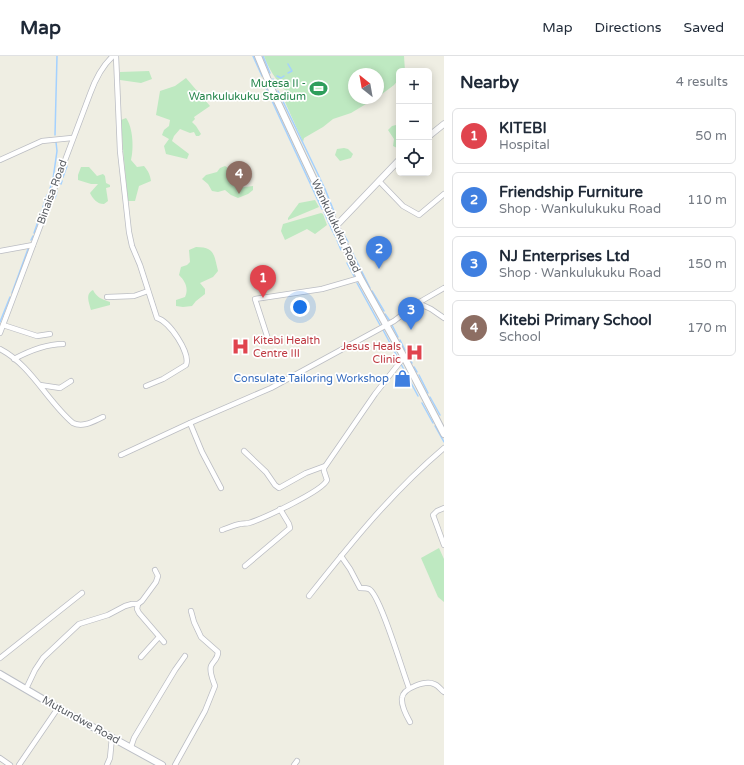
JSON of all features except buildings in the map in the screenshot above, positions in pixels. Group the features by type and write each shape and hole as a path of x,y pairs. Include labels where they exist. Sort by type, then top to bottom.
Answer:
{"main road":[{"name":"Wankulukuku Road","path":"258,56 272,90 360,278 387,325 444,434"},
{"name":"Mutundwe Road","path":"0,674 58,708 162,765"}],"street":[{"path":"116,56 120,151 129,232 132,246 140,265 157,318 165,322 171,328 181,344 187,361 186,365 174,373 146,386"},
{"name":"Binaisa Road","path":"0,333 72,138 93,87 103,67 111,57"},
{"path":"432,134 444,124"},
{"path":"0,160 42,141 72,138"},
{"path":"336,226 396,163"},
{"path":"379,181 403,206 418,215 444,194"},
{"path":"0,251 33,245"},
{"path":"269,342 255,299 322,289 360,278"},
{"path":"121,455 271,388 394,322 418,303 444,288"},
{"path":"107,297 134,296 148,291"},
{"path":"418,303 431,309 444,318"},
{"path":"3,325 37,336 50,334"},
{"path":"14,359 32,351 56,344 63,344"},
{"path":"0,349 10,354 14,359 21,363 40,385 49,399 73,423 77,425 88,424 103,417"},
{"path":"222,530 252,522 280,510 308,495 326,483 327,479 324,471 326,466 375,394 404,358"},
{"path":"40,385 60,388 71,381"},
{"path":"190,423 202,452 221,488"},
{"path":"309,596 383,506 444,448"},
{"path":"244,451 266,472 275,485 279,488 306,473 326,466"},
{"path":"444,508 437,511 433,516 444,545"},
{"path":"245,566 290,528 280,510"},
{"path":"341,556 360,588 368,588 371,591 383,613 409,688"},
{"path":"26,689 35,670 43,658 79,624 108,615 132,604 138,604 142,601 156,582 158,576 155,570"},
{"path":"0,658 82,593"},
{"path":"138,604 138,613 164,642"},
{"path":"175,765 205,711 215,686 211,667 218,657 218,652 200,636 191,611"},
{"path":"141,657 159,637"},
{"path":"131,747 134,738 185,656"},
{"path":"410,722 405,712 402,697 409,688 434,683 444,692"},
{"path":"19,765 58,708"},
{"path":"107,765 110,758 112,737"},
{"path":"0,758 10,765"}],"green space":[{"name":"Mutesa II - Wankulukuku Stadium","path":"264,56 404,56 405,68 396,68 396,83 384,92 384,68 348,68 348,104 366,104 351,113 333,119 323,127 304,138 303,142 285,102 293,99 269,68"},
{"path":"149,71 152,79 141,83 120,80 120,72"},
{"path":"186,78 210,106 194,117 195,119 192,122 201,134 199,136 196,136 194,132 190,133 180,129 174,136 172,141 189,154 187,159 166,154 164,146 169,139 162,135 164,130 169,126 170,120 156,115 160,91 175,86"},
{"path":"126,118 130,127 132,138 131,160 137,167 144,166 149,173 151,181 139,186 135,201 128,201 121,120"},
{"path":"396,125 396,148 393,146 394,139 388,130 392,126"},
{"path":"337,149 348,149 353,154 351,158 340,161 335,155"},
{"path":"225,166 230,173 229,179 237,188 253,186 253,190 238,198 225,190 218,192 212,191 208,184 202,179 206,175 217,172 220,168"},
{"path":"81,167 89,167 97,176 103,174 105,176 106,183 110,185 110,187 106,188 108,201 104,204 96,201 90,193 98,184 91,184 78,180"},
{"path":"315,200 319,207 288,220 299,203"},
{"path":"321,213 323,214 327,225 315,234 307,229 285,240 281,231 283,224"},
{"path":"196,247 207,248 213,253 218,271 213,277 200,283 205,289 205,294 192,306 176,306 176,300 185,297 187,291 185,282 179,275 181,267 190,262 189,250"},
{"path":"93,290 98,297 110,302 110,305 91,310 88,296"},
{"path":"439,548 444,559 444,602 438,597 421,558"}],"waterway":[{"path":"55,135 57,56"},
{"path":"253,56 262,76"},
{"path":"263,56 270,73"},
{"path":"288,64 292,71 288,73"},
{"path":"277,76 281,78 284,76"},
{"path":"273,79 277,88"},
{"path":"264,83 322,209"},
{"path":"278,91 325,189 335,214"},
{"path":"53,179 57,151 56,142"},
{"path":"63,177 67,166"},
{"path":"49,192 52,182"},
{"path":"55,198 57,191"},
{"path":"43,207 47,195"},
{"path":"34,233 42,210"},
{"path":"324,212 333,232"},
{"path":"341,230 348,242"},
{"path":"31,240 33,236"},
{"path":"337,240 341,250"},
{"path":"349,246 370,288"},
{"path":"12,293 28,249"},
{"path":"347,263 355,278"},
{"path":"357,283 380,325"},
{"path":"372,291 384,311"},
{"path":"0,322 10,297"},
{"path":"385,314 390,321"},
{"path":"392,325 398,337"},
{"path":"382,328 399,360"},
{"path":"400,340 405,350"},
{"path":"408,356 412,363"},
{"path":"401,364 418,396"},
{"path":"414,367 417,372"},
{"path":"419,375 428,393"},
{"path":"430,397 440,415"},
{"path":"422,403 433,423"},
{"path":"435,426 444,442"}],"place":[{"name":"Mutesa II - Wankulukuku Stadium","path":"319,89"},
{"name":"Kitebi Primary School","path":"239,194"},
{"name":"Friendship Furniture","path":"379,269"},
{"name":"KITEBI","path":"263,298"},
{"name":"NJ Enterprises Ltd","path":"411,330"},
{"name":"Kitebi Health Centre III","path":"240,346"},
{"name":"Jesus Heals Clinic","path":"414,352"},
{"name":"Consulate Tailoring Workshop","path":"402,378"}]}
